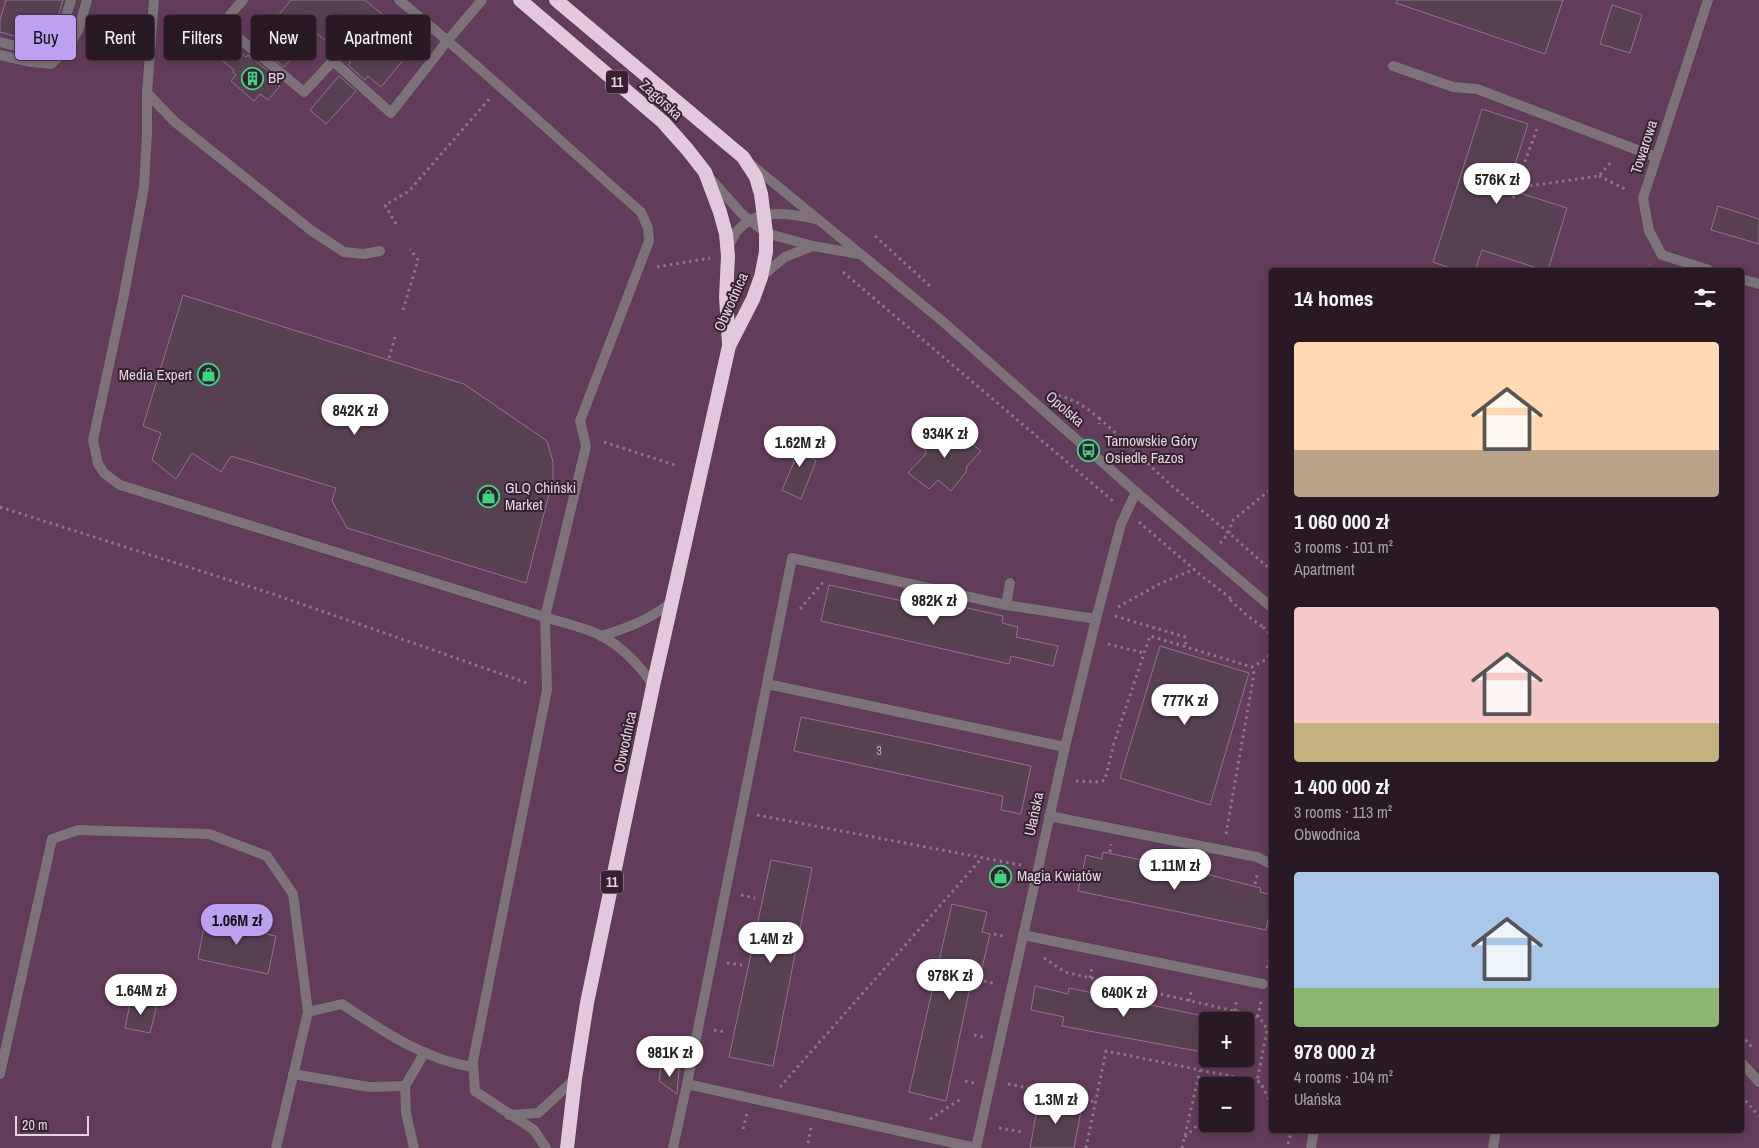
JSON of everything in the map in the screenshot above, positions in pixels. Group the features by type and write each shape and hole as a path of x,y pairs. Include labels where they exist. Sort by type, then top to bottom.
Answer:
{"highway":[{"name":"Zagórska","path":"520,0 663,122 705,172"},
{"name":"Zagórska","path":"556,0 743,158"},
{"name":"Obwodnica","path":"567,1148 575,1079 587,1003 729,346 753,299 761,277 766,252 766,233 757,218 761,194 756,178 743,158"},
{"name":"Obwodnica","path":"705,172 720,212 728,248 726,297 729,346"}],"street":[{"path":"0,42 43,53 56,44 71,0"},
{"path":"0,55 31,62 51,64 67,49 78,31 87,0"},
{"path":"154,0 144,187 125,291 93,440 98,464 104,473 120,485 601,636 633,660 654,686"},
{"path":"243,0 222,24 304,92 333,61 391,113 482,0"},
{"path":"399,0 448,40 641,212 648,228 649,241 580,421 586,446 545,617 548,690 473,1061 475,1091 534,1130 546,1148"},
{"name":"Towarowa","path":"1703,268 1662,255 1649,231 1643,198 1708,0"},
{"path":"1394,66 1453,87 1477,89 1656,157"},
{"path":"148,93 175,122 312,231 344,252 364,254 380,251"},
{"name":"Opolska","path":"743,158 948,326 1136,492 1269,605"},
{"path":"705,172 742,214 757,218"},
{"name":"Opolska","path":"757,218 773,213 794,214 816,219"},
{"path":"728,248 737,231 757,218"},
{"name":"Opolska","path":"766,233 813,246 860,254"},
{"path":"761,277 785,257 813,246"},
{"path":"1744,280 1759,284"},
{"name":"Ułańska","path":"976,1148 1065,747 1122,522 1136,492"},
{"path":"673,1148 792,558 1006,605 1096,620"},
{"path":"1006,605 1010,583"},
{"path":"601,636 630,627 658,613 673,601"},
{"path":"767,684 1065,747"},
{"path":"1049,816 1257,857 1269,863"},
{"path":"0,1074 52,839 78,830 209,834 267,856 293,894 308,1012 276,1148"},
{"path":"1023,934 1263,984"},
{"path":"308,1012 342,1004 402,1042 452,1064 473,1067"},
{"path":"414,1148 406,1113 405,1086 425,1052"},
{"path":"1744,1065 1759,1082"},
{"path":"293,1074 370,1087 405,1086"},
{"path":"509,1114 538,1113 575,1079"},
{"path":"687,1084 976,1148"},
{"path":"1311,1148 1314,1133"},
{"path":"1493,1148 1496,1133"}],"path":[{"path":"396,224 385,205 409,191 500,87"},
{"path":"1513,198 1539,124"},
{"path":"1599,176 1614,158"},
{"path":"1515,188 1599,176 1643,198"},
{"path":"403,310 418,260 410,248"},
{"path":"638,270 715,257"},
{"path":"843,272 1108,497"},
{"path":"388,358 395,338"},
{"path":"1099,418 1172,486 1229,532 1269,568"},
{"path":"1113,437 1118,436"},
{"path":"604,442 678,466"},
{"path":"1229,532 1232,521 1269,491"},
{"path":"0,507 272,594 548,690"},
{"path":"1149,529 1235,602"},
{"path":"1117,608 1161,583 1195,569"},
{"path":"794,616 829,575"},
{"path":"1228,598 1232,604 1264,627"},
{"path":"1250,615 1269,633"},
{"path":"1115,616 1185,637 1186,646"},
{"path":"1076,781 1098,782 1104,780 1114,743 1150,636 1252,667 1269,656"},
{"path":"1108,644 1144,653"},
{"path":"1223,850 1254,674 1252,667"},
{"path":"741,812 1023,866"},
{"path":"768,1101 982,858"},
{"path":"1208,874 1211,862"},
{"path":"1252,870 1264,874"},
{"path":"1042,956 1065,972 1256,1016 1263,1022 1267,1030 1257,1082"},
{"path":"1090,978 1092,966"},
{"path":"1137,989 1140,976"},
{"path":"1190,1001 1192,988"},
{"path":"1234,1011 1237,998"},
{"path":"1744,1038 1753,1048"},
{"path":"1086,1148 1106,1051 1236,1077"},
{"path":"1182,1148 1200,1070"},
{"path":"1254,1081 1260,1082 1269,1099"},
{"path":"1007,1084 1096,1102"},
{"path":"911,1133 961,1099"},
{"path":"1744,1099 1759,1116"},
{"path":"743,1129 747,1113"},
{"path":"1184,1137 1199,1123"},
{"path":"808,1143 811,1128"},
{"path":"998,1128 1023,1132"},
{"path":"1287,1148 1290,1136 1288,1133"}],"shaded area":[{"path":"0,0 1759,0 1759,1148 0,1148"}],"building":[{"path":"6,0 63,0 58,15 15,15 15,36 0,32 0,20"},
{"path":"291,0 365,0 383,15 326,15 326,41 316,33 316,15 279,15"},
{"path":"1397,0 1563,0 1545,54 1396,3"},
{"path":"1612,5 1642,15 1630,53 1600,44"},
{"name":"BP","path":"241,53 246,57 248,55 251,60 254,60 275,77 273,80 280,86 268,100 260,94 254,101 231,81 236,75 233,72 234,70 223,61 241,60"},
{"path":"276,60 290,60 284,67"},
{"path":"349,60 403,60 381,87 368,76 365,80 348,65 351,62"},
{"name":"BP","path":"339,76 356,91 326,124 310,110"},
{"path":"1482,109 1528,124 1507,189 1567,208 1549,268 1537,268 1482,250 1476,268 1450,268 1433,262"},
{"path":"1718,206 1759,219 1759,244 1711,230"},
{"path":"183,295 464,384 547,441 553,462 553,479 526,583 347,528 332,501 336,488 231,456 221,472 192,453 176,479 152,460 161,433 143,426"},
{"path":"945,423 981,451 967,466 966,472 951,491 938,480 929,489 908,473 925,455 926,446"},
{"path":"798,440 804,440 811,444 813,449 812,458 816,461 801,499 782,490 794,462 790,456 790,447"},
{"path":"829,585 944,610 945,603 1003,616 1002,623 1018,627 1016,637 1058,646 1053,666 1011,656 1009,664 821,621"},
{"path":"1160,646 1249,673 1210,805 1120,778"},
{"path":"801,717 1031,766 1021,814 1001,810 1003,796 794,751"},
{"path":"1103,852 1161,864 1159,871 1200,880 1202,873 1261,888 1260,892 1269,894 1269,915 1266,930 1078,891 1086,855 1102,859"},
{"path":"771,860 812,868 773,1066 729,1057"},
{"path":"952,904 987,912 982,932 990,934 977,989 970,987 946,1101 909,1092"},
{"path":"224,916 245,920 243,929 276,936 268,974 198,959 205,921 222,925"},
{"path":"1035,986 1068,994 1069,988 1199,1015 1199,1051 1062,1026 1064,1017 1031,1010"},
{"path":"131,999 157,1005 150,1033 125,1028"},
{"path":"661,1066 679,1068 677,1094 659,1081"},
{"path":"1039,1098 1082,1106 1074,1148 1030,1148"}],"place":[{"name":"BP","path":"252,78"},
{"name":"Media Expert","path":"208,375"},
{"name":"Tarnowskie Góry Osiedle Fazos","path":"1089,450"},
{"name":"GLQ Chiński Market","path":"489,497"},
{"name":"Magia Kwiatów","path":"1001,876"}]}
